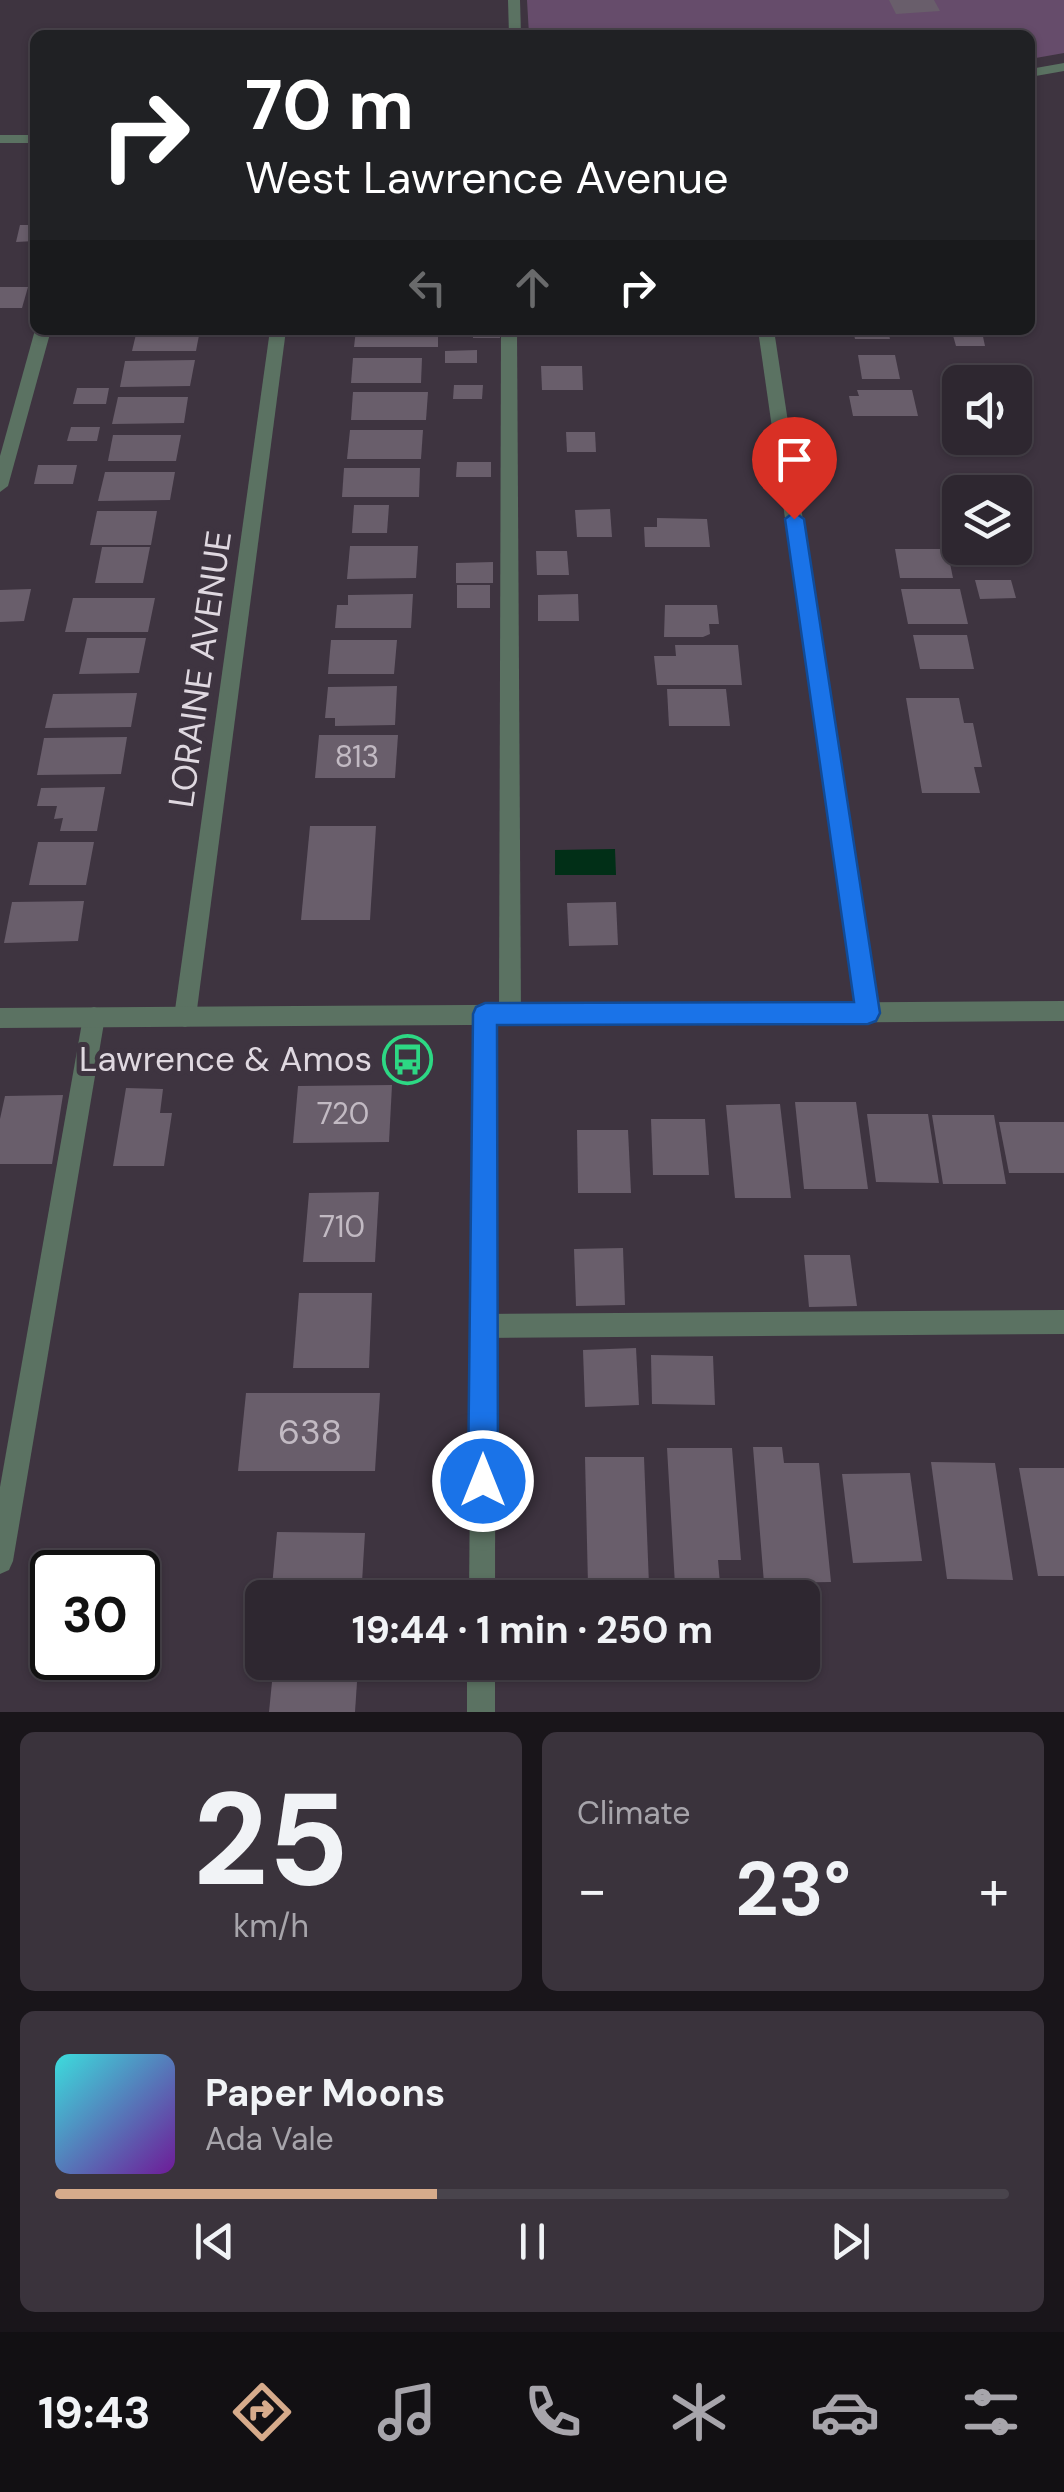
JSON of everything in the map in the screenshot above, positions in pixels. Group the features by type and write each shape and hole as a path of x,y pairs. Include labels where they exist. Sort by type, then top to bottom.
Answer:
{"street":[{"path":"514,0 515,30"},
{"path":"1035,72 1064,67"},
{"path":"0,140 30,139"},
{"path":"0,486 43,335"},
{"name":"LORAINE AVENUE","path":"185,1017 277,335"},
{"path":"509,335 510,1015"},
{"path":"767,335 868,1013"},
{"path":"0,1018 1064,1011"},
{"path":"482,1580 485,1014"},
{"path":"0,1560 94,1017"},
{"path":"484,1326 1064,1322"},
{"path":"481,1680 481,1712"}],"shaded area":[{"path":"527,0 1064,0 1064,53 1035,58 1035,30 529,30"},
{"path":"615,849 616,875 555,875 555,850"}],"building":[{"path":"889,0 934,0 940,11 896,14"},
{"path":"20,225 30,225 30,241 16,242"},
{"path":"0,287 28,287 22,308 0,308"},
{"path":"136,335 199,335 196,351 132,351"},
{"path":"355,335 438,335 438,347 354,347"},
{"path":"473,335 500,335 500,338"},
{"path":"854,335 889,335 890,339 855,339"},
{"path":"953,335 983,335 985,346 956,346"},
{"path":"477,350 477,363 445,363 445,351"},
{"path":"858,355 895,355 900,379 862,379"},
{"path":"353,358 422,358 421,383 351,383"},
{"path":"195,360 190,386 120,387 125,361"},
{"path":"541,366 582,366 583,390 542,390"},
{"path":"454,385 483,385 482,399 453,399"},
{"path":"77,388 109,388 106,404 73,404"},
{"path":"857,390 912,390 918,416 853,416 849,396 859,396"},
{"path":"353,392 428,392 426,420 351,420"},
{"path":"118,397 188,397 184,423 112,424"},
{"path":"71,427 100,427 97,441 67,441"},
{"path":"350,430 423,430 421,459 347,459"},
{"path":"566,432 595,432 596,452 567,452"},
{"path":"113,435 181,435 176,461 108,461"},
{"path":"457,462 491,462 491,477 456,477"},
{"path":"38,465 77,465 73,484 34,484"},
{"path":"344,468 420,468 419,497 342,497"},
{"path":"105,472 175,472 170,500 98,501"},
{"path":"354,505 389,505 387,533 352,533"},
{"path":"610,509 612,537 577,537 575,510"},
{"path":"97,511 157,511 151,545 90,545"},
{"path":"657,518 707,519 710,547 645,547 644,527 657,527"},
{"path":"350,546 418,546 416,578 347,579"},
{"path":"102,547 150,547 143,583 95,583"},
{"path":"895,549 942,549 942,565 950,565 953,578 900,578"},
{"path":"536,551 567,551 569,575 537,575"},
{"path":"493,562 493,583 456,583 456,563"},
{"path":"975,580 1011,580 1016,598 980,599"},
{"path":"457,585 490,585 490,608 457,608"},
{"path":"31,589 24,621 0,622 0,590"},
{"path":"901,589 960,589 968,624 908,624"},
{"path":"413,594 411,628 335,628 337,605 348,605 348,595"},
{"path":"578,594 579,621 538,621 538,595"},
{"path":"73,598 155,598 148,632 65,632"},
{"path":"665,605 717,605 719,624 709,624 710,634 703,637 664,637"},
{"path":"913,635 967,635 974,669 920,669"},
{"path":"87,638 146,638 139,673 79,674"},
{"path":"331,640 397,640 394,674 328,674"},
{"path":"675,645 738,645 742,685 657,685 654,656 676,656"},
{"path":"397,686 395,725 335,726 335,718 325,718 328,687"},
{"path":"667,689 726,689 730,726 669,726"},
{"path":"137,693 131,727 45,728 53,694"},
{"path":"906,698 959,698 964,723 973,723 982,767 974,767 980,793 922,793"},
{"path":"319,735 398,735 395,778 315,778"},
{"path":"127,737 121,774 37,775 44,738"},
{"path":"105,787 97,831 60,831 63,818 54,819 57,806 37,806 41,788"},
{"path":"310,826 376,826 370,920 301,920"},
{"path":"38,842 94,842 86,885 29,885"},
{"path":"84,901 78,941 4,943 12,902"},
{"path":"616,902 618,945 569,946 567,903"},
{"path":"392,1085 389,1142 293,1143 298,1086"},
{"path":"126,1088 163,1089 160,1113 172,1113 164,1166 113,1166"},
{"path":"63,1095 52,1164 0,1164 0,1119 5,1096"},
{"path":"795,1102 856,1102 868,1189 804,1189"},
{"path":"780,1104 791,1198 735,1198 726,1105"},
{"path":"867,1114 928,1114 939,1183 876,1182"},
{"path":"932,1115 994,1115 1006,1184 943,1184"},
{"path":"651,1119 705,1119 709,1175 653,1175"},
{"path":"999,1122 1064,1122 1064,1173 1009,1173"},
{"path":"577,1130 628,1130 631,1193 578,1193"},
{"path":"379,1192 375,1262 303,1262 309,1193"},
{"path":"623,1248 625,1305 576,1306 574,1249"},
{"path":"804,1255 850,1255 857,1306 809,1307"},
{"path":"299,1293 372,1293 369,1368 293,1368"},
{"path":"636,1348 639,1405 585,1407 583,1350"},
{"path":"651,1355 713,1356 715,1405 652,1404"},
{"path":"246,1393 380,1393 375,1471 238,1471"},
{"path":"753,1447 782,1447 784,1463 819,1463 831,1582 764,1580"},
{"path":"667,1448 732,1448 741,1560 718,1560 720,1580 675,1580"},
{"path":"585,1457 644,1457 649,1580 588,1580"},
{"path":"931,1462 995,1463 1013,1580 947,1579"},
{"path":"1019,1468 1064,1468 1064,1576 1038,1576"},
{"path":"910,1473 922,1561 853,1563 842,1474"},
{"path":"277,1532 365,1533 362,1580 273,1580"},
{"path":"272,1682 357,1682 355,1712 269,1712"}],"place":[{"name":"Lawrence & Amos","path":"407,1059"}],"route":[{"path":"483,1481 485,1014 868,1013 794,519"}]}
